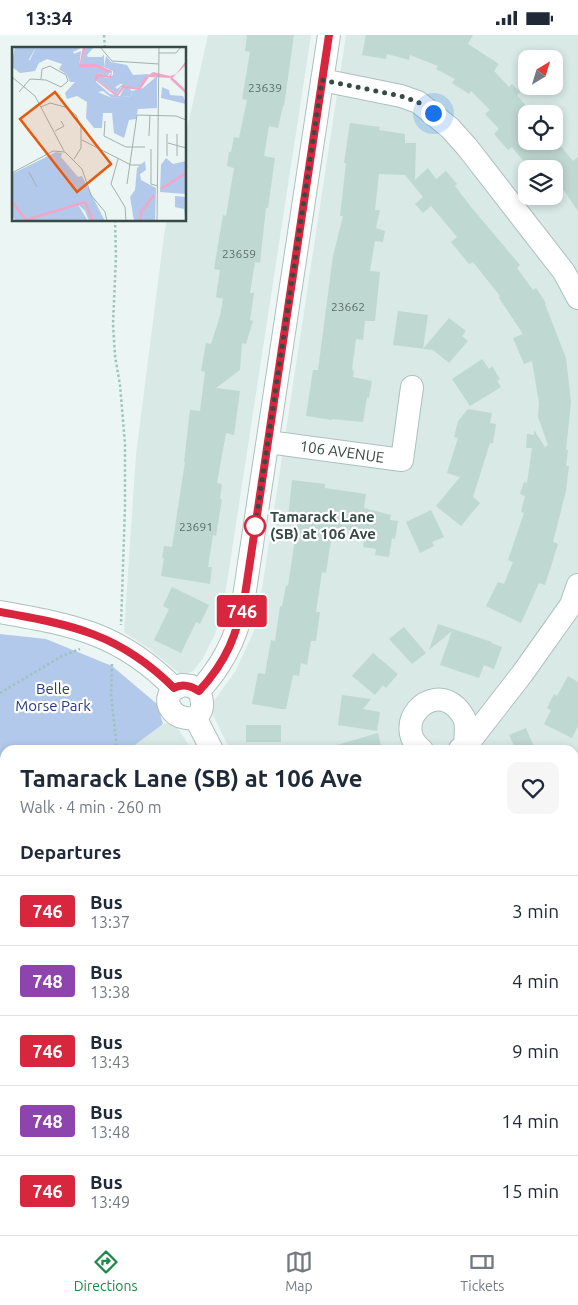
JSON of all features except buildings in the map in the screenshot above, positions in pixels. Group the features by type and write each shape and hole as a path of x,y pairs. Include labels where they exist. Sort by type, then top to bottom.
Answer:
{"street":[{"path":"199,691 219,668 231,643 240,617 329,35"},
{"path":"322,80 401,96 418,102 433,113 467,147 564,272 578,298"},
{"name":"106 AVENUE","path":"268,442 402,460 412,387"},
{"path":"466,745 522,675 571,605 578,585"},
{"path":"0,612 62,624 111,641 147,663 174,688"},
{"path":"187,685 199,691 203,705 200,713 195,717 187,719 180,718 175,714 168,701 169,695 174,688 187,685"},
{"path":"418,745 411,733 410,724 413,715 419,707 435,700 453,704 460,711 466,727 464,745"},
{"path":"195,717 209,745"}],"path":[{"path":"115,221 115,355 120,385 124,444 125,507 121,632"},
{"path":"0,693 62,656 86,646"},
{"path":"113,662 111,694 116,745"}],"shaded area":[{"path":"208,35 311,35 222,615 203,658 193,671 186,674 179,673 151,650 124,632 136,455 164,235 167,221 186,221 186,134"},
{"path":"346,35 578,35 578,745 228,745 211,711 213,702 235,672 254,631 259,609"},
{"path":"169,721 176,726 189,745 129,745"}],"green space":[{"name":"Belle Morse Park","path":"0,634 46,639 112,666 157,704 163,724 135,745 0,745"}],"bus line":[{"name":"746","path":"0,612 62,624 94,634 117,644 155,669 174,688 187,685 199,691 219,668 238,625 245,595 329,35"}],"place":[{"name":"Tamarack Lane (SB) at 106 Ave","path":"255,526"}],"route":[{"path":"255,526 254,534 322,80 401,96 418,102 433,113"}]}
